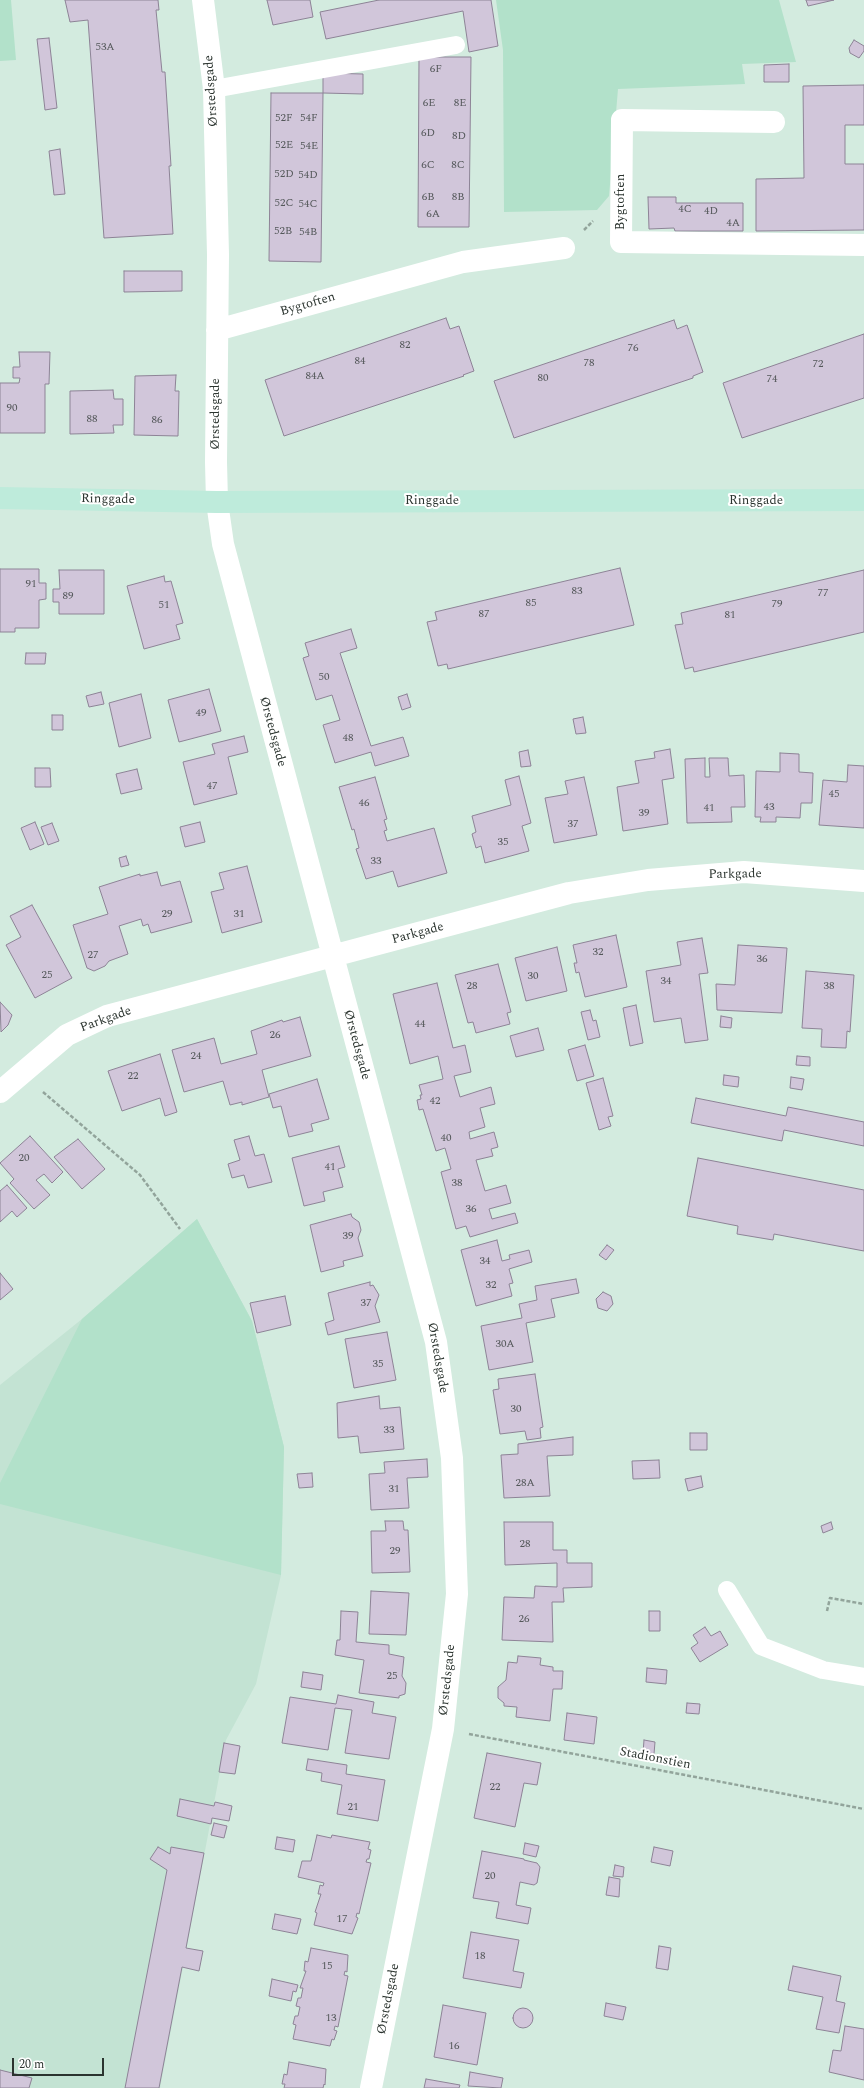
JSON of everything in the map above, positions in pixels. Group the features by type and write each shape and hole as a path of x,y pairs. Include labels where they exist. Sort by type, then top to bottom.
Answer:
{"street":[{"name":"Ørstedsgade","path":"203,0 214,89 218,255 216,330 217,502 223,544 436,1342 452,1458 457,1594 442,1729 371,2088"},
{"name":"Bygtoften","path":"774,122 622,120 621,242 864,245"},
{"name":"Bygtoften","path":"216,330 463,262 564,248"},
{"name":"Ringgade","path":"0,498 217,502 864,500"},
{"name":"Parkgade","path":"0,1092 67,1035 107,1016 569,893 648,880 744,872 864,881"}],"lane":[{"path":"214,89 456,45"},
{"path":"728,1590 761,1646 823,1670 864,1677"}],"path":[{"path":"21,1073 140,1175 180,1229"},
{"path":"827,1611 830,1598 864,1604"},
{"name":"Stadionstien","path":"442,1729 864,1809"}],"shaded area":[{"path":"0,0 11,0 16,60 0,61"},
{"path":"496,0 779,0 796,62 742,64 745,84 618,89 609,196 597,210 504,212 503,50"},
{"path":"197,1219 252,1321 284,1447 281,1575 256,1684 226,1740 160,2088 0,2088 0,1385 82,1319"},
{"path":"197,1219 252,1321 284,1447 281,1575 0,1504 0,1483 82,1319"}],"building":[{"path":"65,0 158,0 159,10 156,10 162,72 165,72 171,166 169,166 173,234 104,238 88,20 70,22"},
{"path":"267,0 310,0 313,17 273,25"},
{"path":"379,0 491,0 498,46 469,52 463,11 326,39 320,12"},
{"path":"806,0 834,0 808,6"},
{"path":"49,38 57,108 45,110 37,39"},
{"path":"854,40 864,46 864,51 859,58 850,53 849,48"},
{"path":"419,57 471,57 469,227 418,227"},
{"path":"789,64 789,82 764,82 764,65"},
{"path":"323,73 363,74 363,94 323,93"},
{"path":"864,85 864,125 845,125 845,164 864,164 864,230 756,231 756,179 804,178 803,86"},
{"path":"271,93 323,93 321,262 269,261"},
{"path":"60,149 65,194 54,195 49,151"},
{"path":"648,197 676,197 676,203 743,203 743,231 675,231 674,228 649,229"},
{"path":"124,271 182,271 182,291 124,292"},
{"path":"446,318 450,329 459,326 474,371 463,375 464,376 284,436 265,380"},
{"path":"674,320 677,329 687,325 703,372 693,376 693,378 514,438 494,381"},
{"path":"864,334 864,398 742,438 723,383"},
{"path":"19,352 50,352 49,384 45,384 45,433 0,433 0,383 19,383 20,378 13,378 13,367 20,367"},
{"path":"176,375 175,391 179,391 178,436 134,435 135,376"},
{"path":"113,390 114,399 123,399 123,425 113,425 114,433 70,434 70,391"},
{"path":"620,568 634,625 448,669 447,664 438,666 427,622 437,620 435,612"},
{"path":"0,569 39,569 39,583 46,583 46,599 39,600 39,628 15,628 15,632 0,632"},
{"path":"59,570 104,570 104,614 59,614 59,602 53,602 53,589 60,589"},
{"path":"864,570 864,632 694,672 693,667 685,669 675,625 683,624 681,613"},
{"path":"164,576 165,582 171,581 183,623 176,625 180,639 144,649 127,586"},
{"path":"351,629 357,648 340,653 371,746 403,737 409,756 375,766 371,752 335,763 323,725 340,720 332,695 316,700 303,658 309,656 305,643"},
{"path":"26,653 46,653 45,664 25,664"},
{"path":"209,689 221,731 179,742 168,700"},
{"path":"101,692 104,704 89,707 86,696"},
{"path":"141,694 151,738 119,747 109,703"},
{"path":"407,694 411,707 402,710 398,697"},
{"path":"52,715 63,715 63,730 52,730"},
{"path":"583,717 586,733 576,734 573,719"},
{"path":"244,736 248,752 228,757 237,794 194,805 183,762 215,754 212,744"},
{"path":"670,749 674,778 662,780 668,824 623,831 617,787 639,783 635,761 655,758 654,752"},
{"path":"528,750 531,766 521,767 519,752"},
{"path":"780,753 799,754 799,772 813,773 812,803 801,803 800,818 776,817 776,822 760,822 761,817 755,817 756,771 780,772"},
{"path":"705,758 705,777 710,777 709,758 728,758 729,776 744,775 745,807 731,807 732,822 687,823 685,759"},
{"path":"848,765 864,766 864,828 819,825 823,780 847,782"},
{"path":"35,768 50,768 51,787 35,787"},
{"path":"137,769 142,789 121,794 116,774"},
{"path":"519,776 531,823 522,826 529,851 485,863 481,846 476,848 472,834 476,832 472,816 511,805 505,780"},
{"path":"375,777 387,819 384,820 387,830 384,831 387,841 434,828 447,873 398,887 393,871 366,879 356,849 359,848 354,829 352,830 339,787"},
{"path":"584,777 597,835 554,843 545,798 568,794 565,781"},
{"path":"35,822 44,844 30,850 21,828"},
{"path":"200,822 205,842 185,847 180,827"},
{"path":"52,823 59,841 48,845 41,827"},
{"path":"126,856 129,865 121,867 119,858"},
{"path":"247,866 262,922 222,933 211,892 224,889 219,873"},
{"path":"157,872 161,886 180,881 192,922 151,933 148,924 143,926 141,919 119,926 128,954 109,961 105,966 94,971 87,968 73,925 108,914 99,887 140,874 140,876"},
{"path":"32,905 72,978 35,998 6,945 21,937 10,916"},
{"path":"616,935 627,987 585,997 579,972 576,973 574,963 577,963 573,945"},
{"path":"702,938 708,973 699,974 708,1040 685,1043 681,1018 654,1022 646,971 681,965 677,942"},
{"path":"738,945 787,948 782,1013 717,1010 716,984 735,985"},
{"path":"557,947 567,991 526,1001 515,958"},
{"path":"498,964 511,1012 507,1013 510,1024 476,1033 473,1022 468,1023 455,975"},
{"path":"806,971 854,975 850,1032 847,1031 846,1048 821,1047 822,1029 802,1028"},
{"path":"437,983 453,1048 465,1045 471,1072 454,1076 460,1097 491,1087 495,1104 480,1108 485,1127 469,1132 470,1139 494,1132 498,1147 491,1149 493,1156 476,1160 485,1191 506,1185 511,1203 489,1209 492,1219 515,1213 518,1223 470,1237 466,1226 456,1229 441,1172 451,1169 445,1148 436,1151 423,1109 419,1110 417,1100 421,1099 420,1095 422,1095 419,1085 443,1079 438,1056 410,1064 393,994"},
{"path":"0,1002 12,1015 8,1025 1,1032"},
{"path":"636,1005 643,1043 630,1046 623,1008"},
{"path":"590,1010 593,1021 596,1020 600,1037 588,1040 581,1012"},
{"path":"721,1016 732,1018 731,1028 720,1027"},
{"path":"300,1017 311,1056 262,1070 269,1097 242,1105 242,1102 230,1105 223,1081 184,1092 172,1050 214,1038 221,1064 257,1054 251,1031 282,1020 283,1022"},
{"path":"538,1028 544,1050 516,1057 510,1036"},
{"path":"585,1045 594,1076 577,1081 568,1050"},
{"path":"160,1054 177,1112 165,1116 160,1098 122,1111 108,1071"},
{"path":"797,1056 810,1057 810,1066 796,1065"},
{"path":"724,1075 739,1077 738,1087 723,1085"},
{"path":"791,1077 804,1079 802,1090 790,1088"},
{"path":"603,1078 613,1116 608,1117 611,1126 599,1130 586,1083"},
{"path":"317,1079 329,1119 311,1124 313,1131 289,1137 281,1106 273,1108 269,1094"},
{"path":"696,1098 786,1116 788,1107 864,1122 864,1146 784,1130 782,1141 691,1123"},
{"path":"30,1136 63,1172 52,1183 44,1174 36,1180 50,1195 34,1209 10,1183 14,1179 0,1163"},
{"path":"249,1136 255,1156 264,1154 272,1182 248,1188 244,1175 232,1178 228,1164 240,1160 234,1140"},
{"path":"78,1139 105,1169 82,1189 54,1157"},
{"path":"339,1146 345,1167 338,1169 343,1187 323,1192 325,1201 304,1206 292,1158"},
{"path":"698,1158 864,1190 864,1251 774,1234 773,1240 737,1234 738,1226 687,1216"},
{"path":"7,1185 27,1208 17,1217 12,1211 0,1222 0,1191"},
{"path":"351,1214 352,1217 359,1222 361,1230 358,1238 363,1256 343,1261 344,1266 321,1272 310,1225"},
{"path":"497,1240 502,1261 510,1259 509,1255 529,1250 532,1262 509,1269 513,1283 509,1284 512,1296 476,1306 461,1250"},
{"path":"607,1245 614,1250 606,1260 599,1255"},
{"path":"0,1273 13,1289 0,1300"},
{"path":"576,1279 579,1293 551,1299 555,1317 526,1323 533,1362 489,1370 481,1326 522,1318 519,1304 537,1300 535,1286"},
{"path":"370,1282 370,1286 373,1285 379,1295 375,1306 380,1322 328,1335 325,1323 334,1320 328,1293"},
{"path":"603,1292 611,1296 613,1304 607,1311 598,1308 596,1299"},
{"path":"285,1296 291,1325 257,1333 250,1303"},
{"path":"387,1332 396,1380 354,1388 345,1339"},
{"path":"535,1374 543,1427 540,1428 541,1438 527,1440 525,1431 500,1434 493,1390 499,1389 498,1379"},
{"path":"379,1396 380,1409 400,1407 404,1449 360,1453 358,1436 338,1438 337,1403"},
{"path":"690,1433 707,1433 707,1450 690,1450"},
{"path":"573,1437 573,1455 547,1456 550,1496 504,1498 501,1455 518,1454 518,1444"},
{"path":"427,1459 428,1477 407,1478 409,1508 371,1510 369,1474 385,1473 384,1462"},
{"path":"659,1460 660,1478 633,1479 632,1461"},
{"path":"312,1473 313,1487 299,1488 297,1474"},
{"path":"701,1476 703,1487 688,1491 685,1479"},
{"path":"385,1521 403,1521 404,1530 408,1530 410,1572 372,1573 371,1531 386,1531"},
{"path":"504,1522 553,1522 553,1550 567,1550 567,1563 592,1563 592,1587 563,1588 564,1602 552,1602 553,1642 502,1640 504,1597 534,1598 535,1586 557,1587 557,1563 505,1565"},
{"path":"831,1522 833,1529 823,1533 821,1526"},
{"path":"371,1591 409,1593 406,1635 369,1634"},
{"path":"341,1611 358,1612 356,1642 389,1645 389,1654 404,1657 402,1676 406,1683 405,1694 399,1696 399,1698 359,1693 364,1660 335,1655 337,1640 340,1640"},
{"path":"649,1611 660,1611 660,1631 649,1631"},
{"path":"705,1627 711,1636 720,1631 728,1645 700,1662 691,1648 698,1643 693,1635"},
{"path":"518,1656 541,1658 540,1665 553,1667 553,1671 563,1671 562,1689 553,1689 550,1721 516,1717 517,1707 504,1706 504,1703 498,1698 498,1687 506,1680 508,1662 517,1663"},
{"path":"647,1668 667,1670 666,1684 646,1682"},
{"path":"303,1672 323,1675 321,1690 301,1687"},
{"path":"338,1695 374,1702 372,1713 396,1717 389,1759 345,1753 352,1710 335,1708 328,1750 282,1743 290,1697 336,1704"},
{"path":"687,1703 700,1704 699,1714 686,1713"},
{"path":"567,1713 597,1717 594,1744 564,1740"},
{"path":"644,1740 655,1742 654,1754 643,1753"},
{"path":"224,1743 240,1746 235,1774 219,1772"},
{"path":"487,1753 541,1763 537,1785 524,1783 515,1827 474,1818"},
{"path":"308,1759 347,1765 346,1774 385,1780 378,1821 337,1814 342,1785 321,1781 322,1773 306,1770"},
{"path":"180,1799 214,1806 215,1802 232,1806 229,1821 212,1818 211,1824 177,1816"},
{"path":"214,1823 227,1826 224,1838 211,1835"},
{"path":"317,1835 331,1838 332,1835 370,1842 368,1849 371,1850 369,1859 367,1859 366,1862 371,1863 359,1914 357,1913 356,1917 358,1918 352,1934 314,1925 317,1913 315,1912 321,1894 318,1894 320,1885 323,1886 324,1883 298,1877 302,1861 311,1861"},
{"path":"277,1837 295,1840 293,1852 275,1849"},
{"path":"525,1843 539,1846 536,1857 523,1854"},
{"path":"158,1847 170,1854 171,1847 204,1853 186,1948 203,1951 199,1971 182,1967 159,2088 125,2088 167,1870 150,1859"},
{"path":"654,1847 673,1851 670,1866 651,1862"},
{"path":"482,1851 524,1859 537,1863 540,1867 537,1883 534,1885 520,1882 516,1905 531,1908 528,1924 496,1918 499,1902 473,1898"},
{"path":"615,1865 624,1867 623,1877 613,1876"},
{"path":"609,1877 620,1879 619,1897 606,1895"},
{"path":"275,1914 301,1919 297,1934 272,1929"},
{"path":"471,1932 519,1940 513,1971 524,1973 521,1988 463,1978"},
{"path":"659,1946 671,1948 668,1970 656,1968"},
{"path":"311,1948 348,1955 347,1972 345,1971 344,1975 348,1976 338,2027 335,2026 334,2030 337,2031 330,2046 293,2039 296,2025 293,2024 295,2016 298,2016 300,2007 296,2006 298,1998 301,1998 303,1988 300,1988 306,1971 304,1971 305,1961 308,1962"},
{"path":"793,1966 841,1976 836,2001 845,2003 839,2033 816,2029 823,1997 788,1990"},
{"path":"272,1979 298,1985 296,1992 293,1991 291,2001 269,1996"},
{"path":"606,2003 626,2007 623,2020 604,2016"},
{"path":"443,2005 486,2013 477,2065 434,2057"},
{"path":"523,2008 530,2011 533,2018 530,2025 523,2028 516,2025 513,2018 516,2011"},
{"path":"845,2026 864,2029 864,2080 829,2072 833,2050 841,2051"},
{"path":"289,2062 326,2069 325,2085 324,2084 323,2088 284,2088 285,2084 282,2084 284,2074 287,2075"},
{"path":"0,2070 32,2078 29,2088 0,2088"},
{"path":"470,2072 503,2078 501,2088 468,2086"},
{"path":"426,2079 460,2085 459,2088 424,2088"}]}
